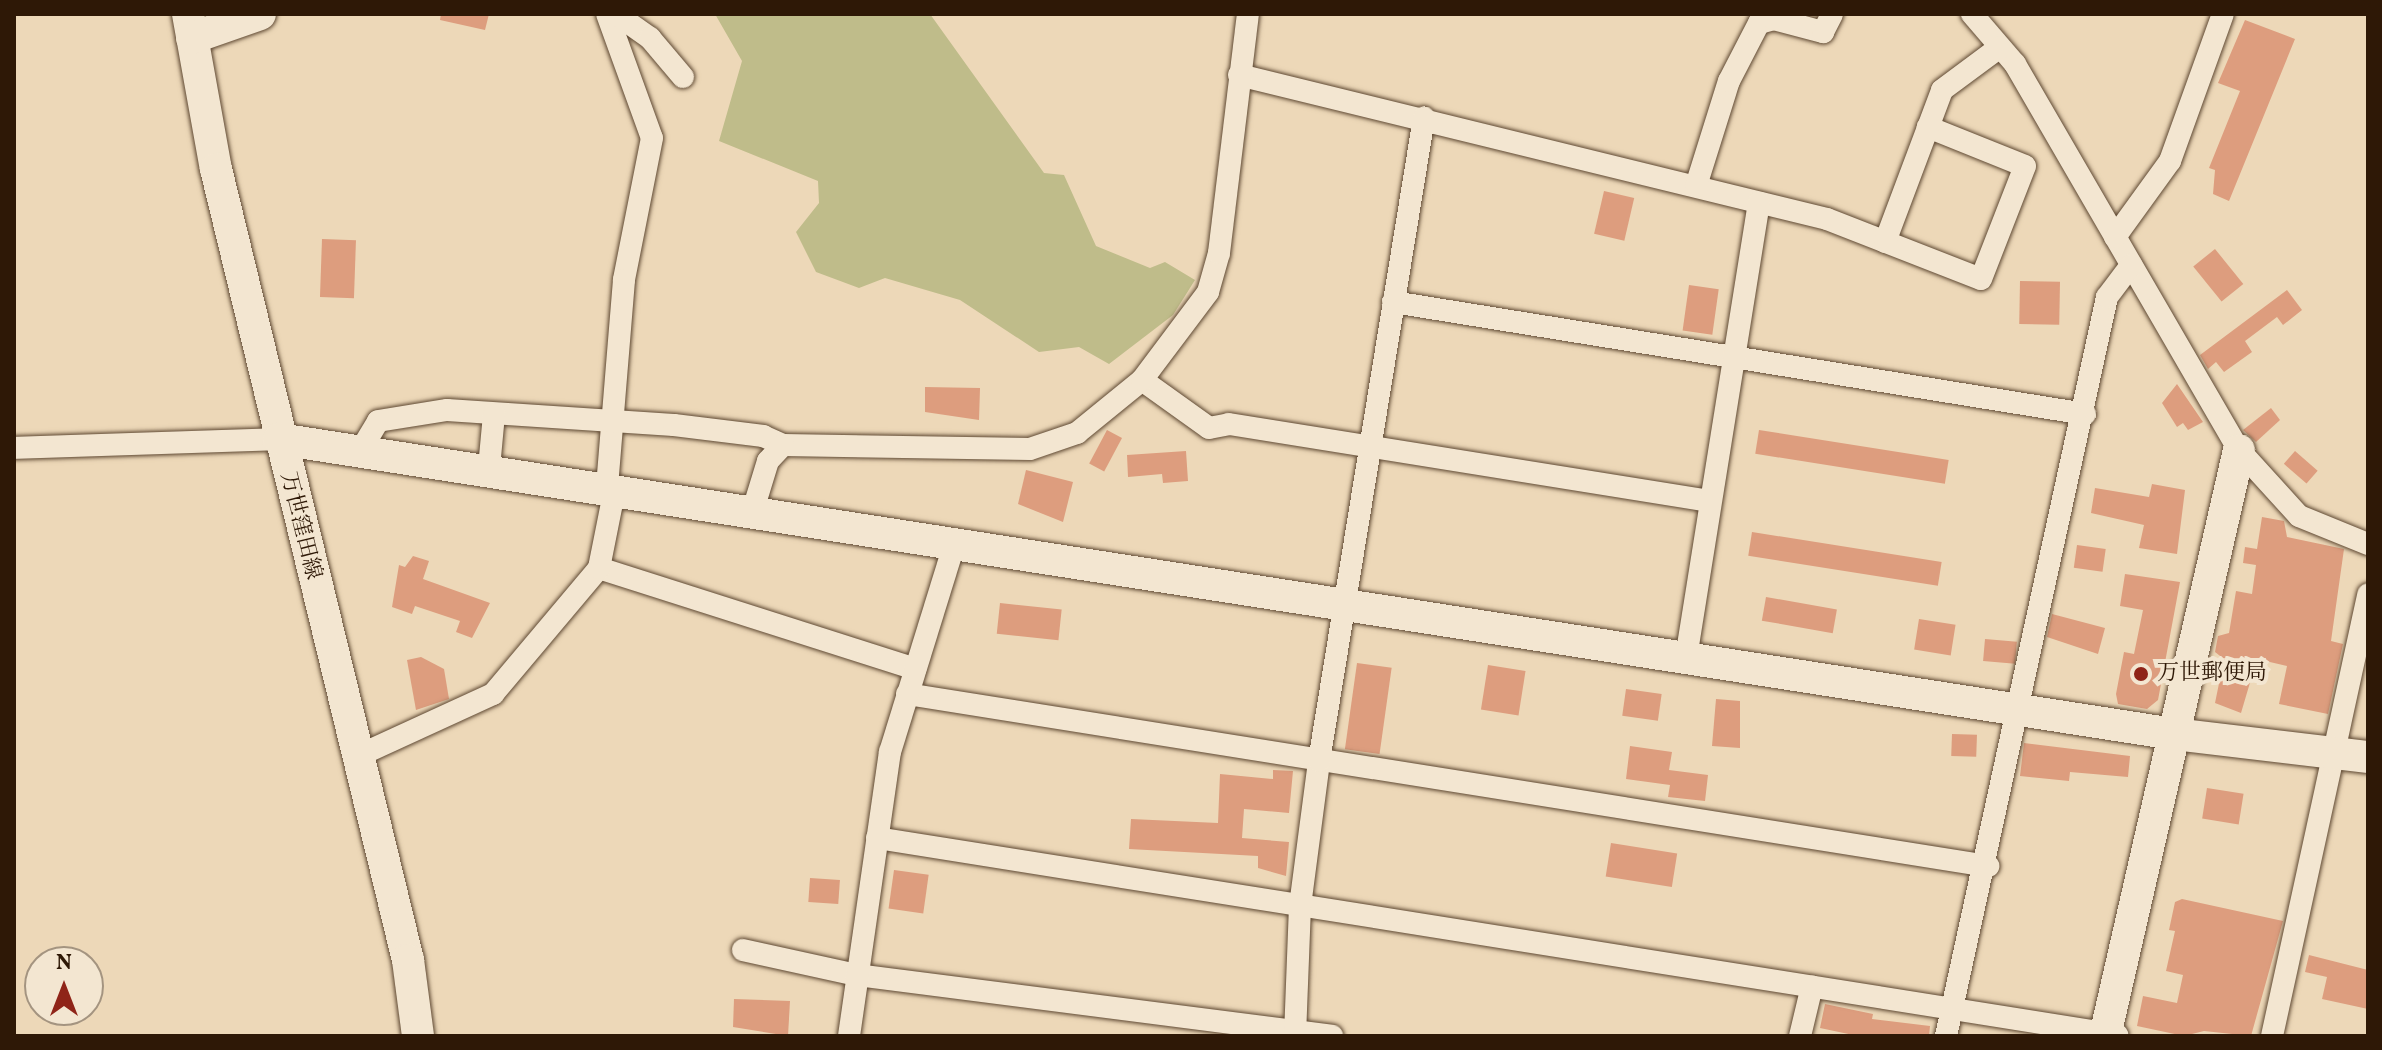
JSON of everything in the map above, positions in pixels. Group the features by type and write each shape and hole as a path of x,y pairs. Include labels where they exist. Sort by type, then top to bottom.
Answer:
{"street":[{"path":"190,26 260,14"},
{"path":"358,756 493,694 599,568 611,487 610,419 624,280 652,138 607,14"},
{"path":"616,14 650,38 683,77"},
{"path":"362,448 378,421 399,415 494,414 610,419 763,436 783,445 1030,449 1077,433 1142,380 1208,292 1219,253 1248,14"},
{"path":"1696,186 1729,81 1759,23 1774,19 1823,32 1832,14"},
{"path":"1972,14 2000,47 2239,450 2299,516 2368,544"},
{"path":"2115,237 2170,161 2223,14"},
{"name":"万世窪田線","path":"190,26 279,439 408,960 418,1036"},
{"path":"1885,242 1928,127 1952,77 2000,47"},
{"path":"1239,75 1424,118 1759,203 1885,242 1981,279 2025,166 1928,127"},
{"path":"1295,1033 1300,906 1319,761 1424,118"},
{"path":"1686,658 1732,356 1759,203"},
{"path":"1946,1036 1988,866 2014,710 2085,414 2107,297 2131,265"},
{"path":"1393,302 2085,414"},
{"path":"1142,380 1209,428 1229,424 1709,501"},
{"path":"489,468 494,414"},
{"path":"14,448 279,439 362,448 2014,710 2174,734 2368,757"},
{"path":"753,510 768,461 783,445"},
{"path":"877,838 2110,1035 2239,450"},
{"path":"849,1036 890,752 955,542"},
{"path":"599,568 915,669"},
{"path":"2272,1036 2368,594"},
{"path":"907,694 1988,866"},
{"path":"743,950 857,975 1332,1036"},
{"path":"1800,1036 1812,986"}],"shaded area":[{"path":"715,14 930,14 1044,173 1064,175 1096,246 1150,268 1165,262 1195,280 1173,315 1109,364 1079,347 1039,352 960,300 885,278 859,288 816,272 796,232 819,203 818,181 719,141 742,61"}],"building":[{"path":"441,14 489,14 485,30 440,20"},
{"path":"2245,20 2295,39 2229,201 2213,194 2215,170 2209,168 2240,91 2218,83"},
{"path":"1604,191 1634,198 1624,241 1594,234"},
{"path":"322,239 356,240 354,298 320,297"},
{"path":"2215,249 2243,284 2222,302 2193,267"},
{"path":"2020,281 2060,282 2059,325 2019,324"},
{"path":"1689,285 1719,289 1712,335 1683,331"},
{"path":"2287,290 2302,310 2283,325 2277,317 2245,341 2252,352 2224,372 2216,362 2208,369 2200,355"},
{"path":"2177,384 2203,422 2188,430 2183,423 2177,427 2162,403"},
{"path":"925,387 980,388 979,420 925,412"},
{"path":"2271,408 2280,420 2256,442 2243,430"},
{"path":"1107,430 1122,438 1104,472 1089,464"},
{"path":"1759,430 1949,460 1945,484 1755,454"},
{"path":"1186,451 1188,481 1163,483 1162,474 1128,477 1127,455"},
{"path":"2295,451 2318,471 2306,484 2284,464"},
{"path":"1026,470 1073,482 1063,522 1018,504"},
{"path":"2152,484 2185,490 2177,554 2139,548 2144,525 2091,513 2095,488 2149,497"},
{"path":"2262,517 2284,521 2287,537 2344,549 2331,641 2343,644 2328,714 2279,704 2287,666 2257,659 2241,713 2215,703 2224,659 2215,652 2218,636 2229,633 2236,591 2252,594 2256,565 2243,563 2245,547 2257,549"},
{"path":"1752,532 1942,562 1938,586 1748,556"},
{"path":"2077,545 2106,549 2103,572 2074,568"},
{"path":"413,556 429,561 423,579 490,603 472,638 456,632 460,621 415,606 412,614 392,607 399,565 405,567"},
{"path":"2125,574 2180,582 2158,700 2147,709 2118,704 2116,694 2124,652 2134,654 2143,610 2120,606"},
{"path":"1766,597 1837,610 1833,633 1762,621"},
{"path":"1000,603 1062,609 1058,640 997,634"},
{"path":"2052,614 2105,628 2098,654 2047,637"},
{"path":"1919,619 1956,625 1951,655 1914,650"},
{"path":"1985,639 2017,642 2015,664 1983,661"},
{"path":"421,657 444,669 449,699 416,710 407,660"},
{"path":"1357,663 1392,668 1380,754 1345,749"},
{"path":"1488,665 1526,671 1518,715 1481,709"},
{"path":"1626,689 1662,694 1658,721 1622,716"},
{"path":"1716,699 1740,701 1740,748 1712,746"},
{"path":"1952,734 1977,735 1976,757 1951,756"},
{"path":"2024,743 2130,756 2128,777 2070,772 2069,781 2020,776"},
{"path":"1630,746 1672,752 1669,770 1708,775 1705,801 1668,797 1670,785 1626,779"},
{"path":"1273,770 1293,771 1289,813 1244,809 1242,838 1289,842 1286,876 1258,868 1258,856 1129,849 1131,819 1218,823 1220,774 1273,779"},
{"path":"2207,788 2244,794 2239,824 2202,819"},
{"path":"1611,843 1677,853 1672,887 1606,877"},
{"path":"894,870 929,875 923,913 889,909"},
{"path":"810,878 840,880 838,904 808,902"},
{"path":"2182,899 2283,921 2251,1036 2204,1031 2184,1036 2137,1026 2143,996 2177,1003 2183,975 2166,971 2175,931 2169,930 2175,902"},
{"path":"2309,955 2368,970 2368,1009 2322,999 2327,977 2305,972"},
{"path":"734,999 790,1001 788,1036 733,1027"},
{"path":"1825,1004 1873,1014 1872,1019 1930,1026 1929,1036 1858,1036 1820,1028"}],"place":[{"name":"万世郵便局","path":"2141,674"}]}
